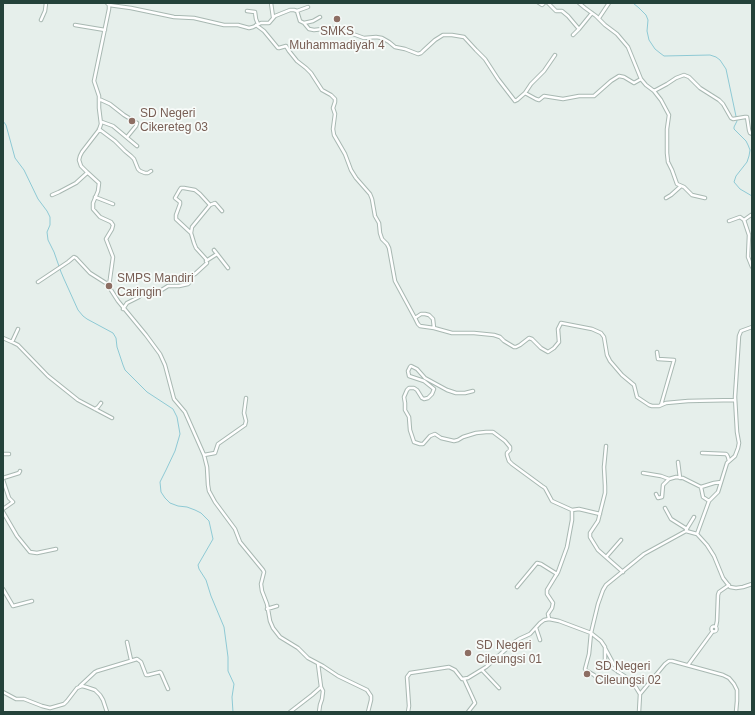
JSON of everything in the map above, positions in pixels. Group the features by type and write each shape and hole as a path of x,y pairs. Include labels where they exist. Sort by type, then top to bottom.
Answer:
{"street":[{"path":"41,20 46,11 46,3"},
{"path":"271,3 273,18"},
{"path":"539,3 542,5 544,3"},
{"path":"548,3 556,11 562,11 568,16 579,29"},
{"path":"579,3 599,18 624,41 630,51 641,79 663,102 669,115 666,136 667,159 677,184 684,187 692,195 705,198"},
{"path":"599,18 609,3"},
{"path":"308,7 296,11 290,10 273,18 270,22 257,24 250,28 224,25 194,18 174,16 108,4 105,30 94,81 98,94 102,122 99,129 79,158 87,173 99,183 99,189 92,205 93,209 113,225 106,239 113,257 109,285 114,296 123,309 146,335 160,354 174,398 185,412 204,455 207,467 208,488 215,502 235,530 240,542 264,572 261,587 267,604 271,624 275,632 280,638 298,648 308,658 327,668 338,676 367,690 371,696 368,712"},
{"path":"296,11 300,21 309,29 332,28 364,38 382,38 395,48 405,49 418,54 443,35 464,37 485,59 515,100 525,93 529,86 544,71 555,55"},
{"path":"247,12 255,12 257,24 278,48 286,46 297,61 306,68 322,90 335,99 333,108 335,114 333,129 334,135 345,154 351,170 370,194 374,214 379,223 380,233 389,248 394,281 419,326 452,333 494,335 516,347 529,338 532,338 541,348 548,352 559,342 558,329 561,323 592,329 601,333 604,337 608,358 622,375 634,385 637,397 652,406 688,401 735,400"},
{"path":"573,35 592,13"},
{"path":"304,23 320,17"},
{"path":"75,25 105,30"},
{"path":"654,91 676,78 686,75 692,78 700,88 723,104 733,119 747,118 749,130 752,134"},
{"path":"525,93 538,100 544,96 563,99 579,96 594,96 619,76 634,82 641,79"},
{"path":"98,99 110,104 124,115 137,122 136,126 127,137"},
{"path":"102,122 113,126 137,146"},
{"path":"99,129 115,141 124,152 132,156 140,171 143,173 148,173 151,171"},
{"path":"52,195 76,183 87,173"},
{"path":"666,198 681,186"},
{"path":"191,233 176,220 180,202 175,198 181,188 195,190 210,205"},
{"path":"95,197 113,204"},
{"path":"206,261 196,248 191,233 192,227 210,205 214,203 222,211"},
{"path":"744,220 751,215"},
{"path":"729,221 740,217 744,220 749,235 748,257 752,267"},
{"path":"214,250 228,268"},
{"path":"123,309 127,303 139,297 143,293 160,291 168,286 187,284 190,282 189,278 205,265 207,263 206,261 217,254"},
{"path":"38,282 74,257 90,273 109,285"},
{"path":"415,318 423,314 429,315 433,319 434,328"},
{"path":"697,534 709,501 716,494 725,467 735,456 738,448 739,443 737,432 735,381 738,364 740,332 752,327"},
{"path":"12,342 18,329"},
{"path":"3,338 22,349 42,370 78,400 112,418"},
{"path":"657,352 658,359 674,360 661,405"},
{"path":"473,391 456,393 447,390 425,378 417,369 411,366 408,371 409,376 424,381 434,389 432,394 426,399 422,398 414,388 409,388 405,394 405,410 410,417 410,430 414,442 423,444 430,436 435,434 441,438 454,441 463,437 493,432 510,447 510,450 507,453 509,461 545,488 552,501 572,510 579,509 600,514"},
{"path":"204,455 215,453 218,444 245,426 246,421 244,414 246,398"},
{"path":"95,409 100,404"},
{"path":"606,446 604,467 605,491 597,524 590,533 590,537 598,550 623,572"},
{"path":"3,454 9,454"},
{"path":"702,454 728,454 728,462"},
{"path":"678,462 680,478"},
{"path":"3,508 13,502 10,498 3,478 20,473 20,470"},
{"path":"643,473 669,479 685,479 701,487 714,482 720,482"},
{"path":"656,494 658,498 662,497 663,485 669,479"},
{"path":"701,487 703,497 709,501"},
{"path":"665,508 671,519 687,530 702,537 711,551 723,578 730,587 736,588 752,584"},
{"path":"549,619 548,614 553,604 547,590 561,566 569,536 572,510"},
{"path":"3,512 16,536 30,552 37,553 56,549"},
{"path":"600,681 585,669 589,654 591,633 603,590 606,585 644,554 687,530 694,517"},
{"path":"606,556 621,540"},
{"path":"517,587 537,562 557,574"},
{"path":"688,665 714,631 716,631 718,595 729,585"},
{"path":"3,589 13,606 32,601"},
{"path":"267,609 277,606"},
{"path":"464,679 482,670 509,646 530,634 544,620 549,619 559,621 591,633 601,641 619,672"},
{"path":"536,628 540,640"},
{"path":"127,642 131,660"},
{"path":"605,647 605,663 632,681 640,694 639,712"},
{"path":"3,692 16,699 24,699 50,708 62,705 66,702 75,690 95,672 137,659 141,662 146,675 148,676 160,672 168,688"},
{"path":"640,694 666,662 672,661 730,678 736,690 736,712"},
{"path":"318,664 320,686 322,691 319,712"},
{"path":"408,712 407,677 409,674 449,667 455,670 461,678 464,679 475,702 468,712"},
{"path":"482,670 499,688"},
{"path":"290,712 312,695 320,686"},
{"path":"80,687 86,687 97,692 103,700 107,712"}],"waterway":[{"path":"633,3 646,15 648,20 647,31 649,40 655,49 664,56 710,55 720,60 726,69 737,121 734,129 746,141 750,150 747,162 736,176 734,182 740,189 752,196"},
{"path":"3,121 6,125 15,158 24,170 38,199 50,217 50,225 47,232 48,240 78,310 87,319 113,333 116,338 117,347 125,370 147,392 173,409 177,417 180,434 175,451 160,482 161,492 170,503 195,510 201,513 209,521 213,539 198,565 206,580 224,627 228,657 228,671 234,684 232,697 233,712"}],"place":[{"name":"SMKS Muhammadiyah 4","path":"337,19"},
{"name":"SD Negeri Cikereteg 03","path":"132,121"},
{"name":"SMPS Mandiri Caringin","path":"109,286"},
{"name":"SD Negeri Cileungsi 01","path":"468,653"},
{"name":"SD Negeri Cileungsi 02","path":"587,674"}]}
